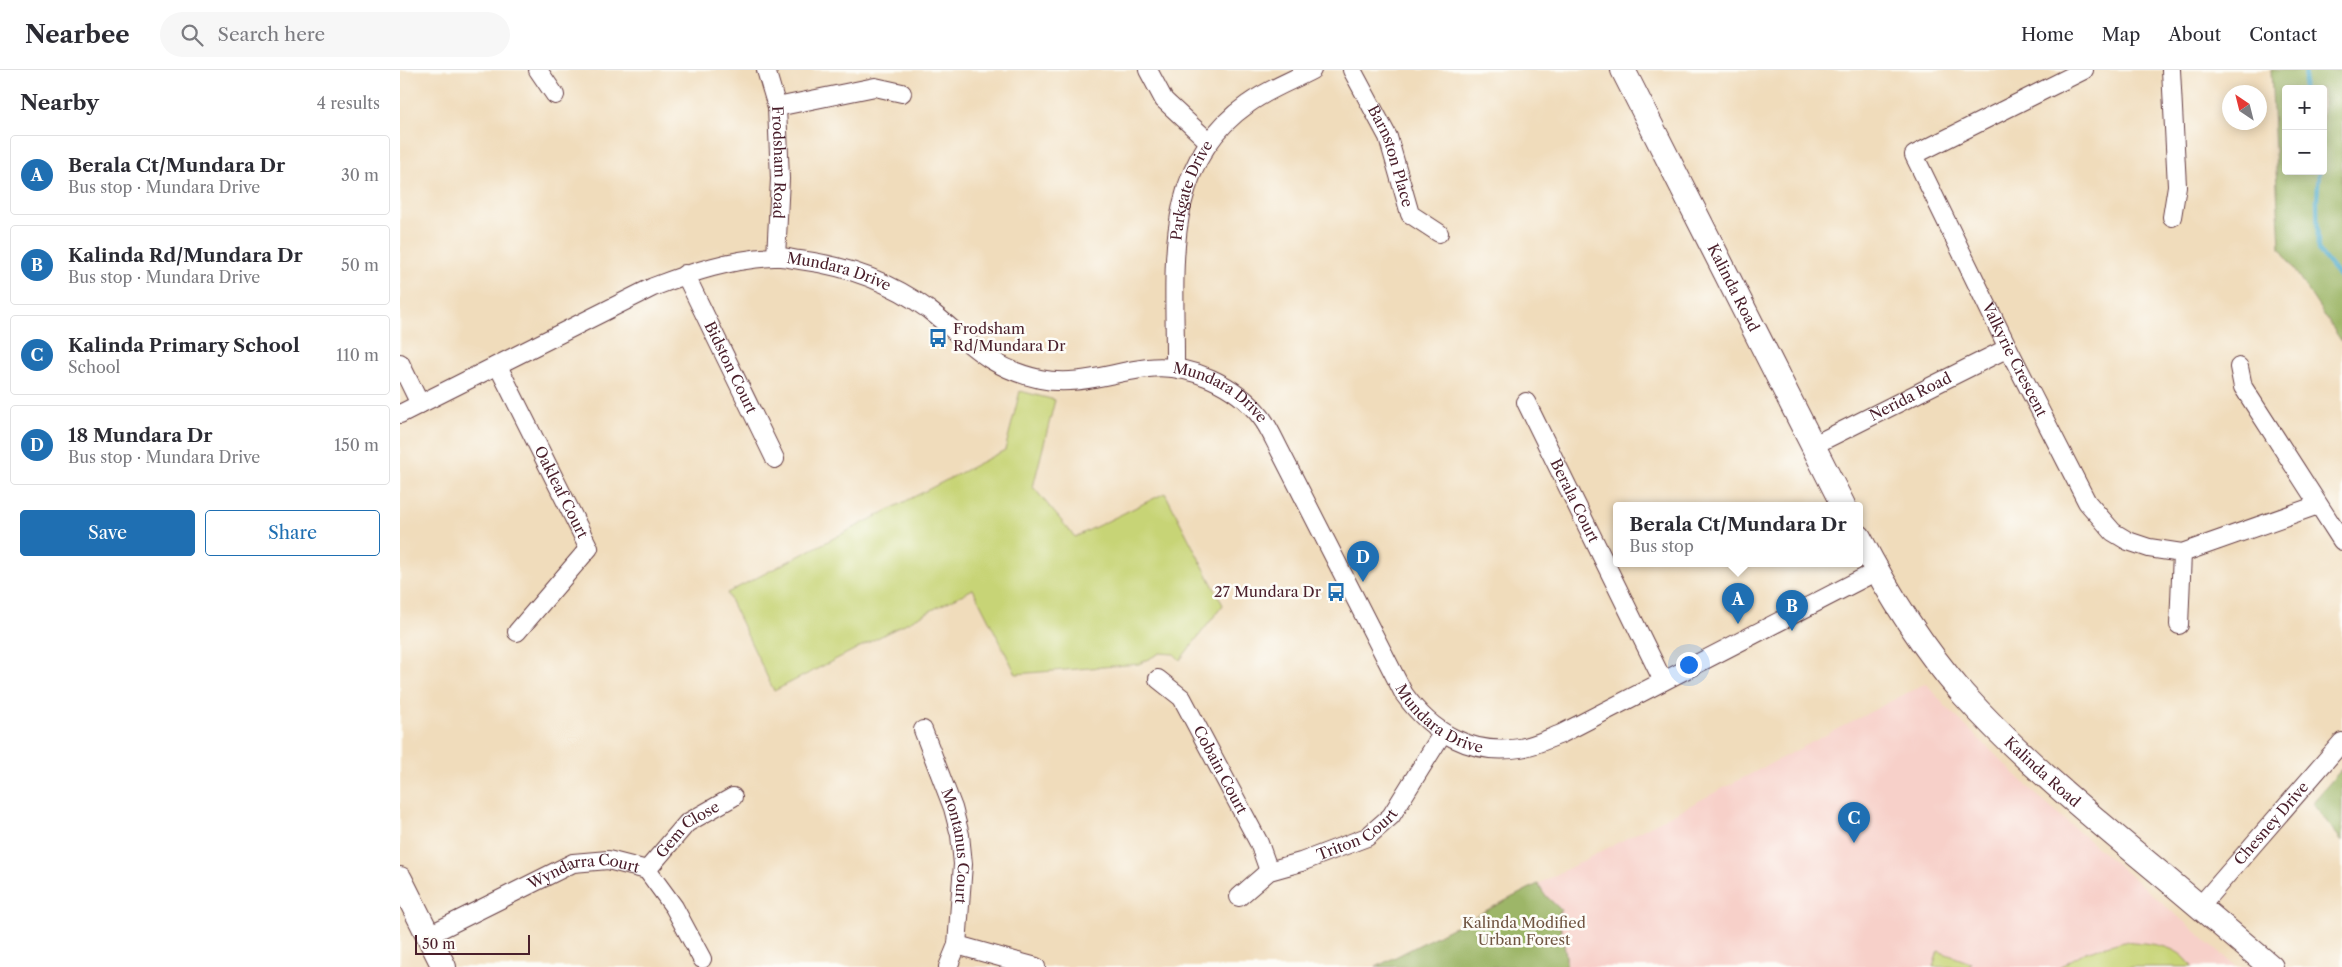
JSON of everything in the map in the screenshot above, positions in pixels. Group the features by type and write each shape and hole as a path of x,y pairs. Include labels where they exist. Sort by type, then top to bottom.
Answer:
{"street":[{"path":"538,70 555,95"},
{"name":"Frodsham Road","path":"766,70 777,107 780,179 776,257"},
{"path":"1148,70 1164,100 1208,141"},
{"name":"Parkgate Drive","path":"1175,368 1176,241 1178,215 1189,176 1208,141 1228,120 1249,103 1312,70"},
{"name":"Barnston Place","path":"1352,70 1388,137 1410,214 1439,233"},
{"name":"Kalinda Road","path":"1623,70 1841,502"},
{"name":"Valkyrie Crescent","path":"2084,70 1914,155 2008,348 2087,502 2113,532 2128,541 2149,548 2182,553"},
{"path":"2171,70 2177,186 2172,218"},
{"path":"777,107 876,87 902,93"},
{"name":"Mundara Drive","path":"400,414 653,287 685,274 738,261 776,257 822,263 877,280 929,311 976,351 1011,370 1040,379 1082,380 1148,368 1175,368 1198,373 1220,383 1241,398 1261,417 1404,694 1418,714 1442,734 1466,743 1489,748 1520,748 1561,734 1877,571"},
{"name":"Bidston Court","path":"685,274 775,460"},
{"name":"Nerida Road","path":"1812,446 2008,348"},
{"path":"400,363 420,404"},
{"name":"Oakleaf Court","path":"498,366 589,548 517,632"},
{"path":"2239,367 2243,387 2342,541"},
{"name":"Berala Court","path":"1526,402 1662,681"},
{"path":"2179,625 2182,553 2207,542 2318,505"},
{"name":"Kalinda Road","path":"1863,545 1913,630 1963,694 2009,742 2094,818 2272,967"},
{"name":"Cobain Court","path":"1158,678 1182,698 1259,843 1269,871"},
{"name":"Montanus Court","path":"923,730 941,774 960,835 963,864 957,945 948,967"},
{"name":"Triton Court","path":"1239,897 1269,871 1301,862 1367,837 1391,816 1442,734"},
{"name":"Chesney Drive","path":"2200,906 2342,742"},
{"name":"Gem Close","path":"647,870 687,823 733,797"},
{"name":"Wyndarra Court","path":"429,935 573,863 608,860 647,870 674,907 702,959"},
{"path":"400,879 444,967"},
{"path":"957,945 1036,967"}],"shaded area":[{"path":"1926,683 1946,707 2044,802 2237,967 1566,967 1566,955 1558,915 1538,884"}],"green space":[{"path":"2271,70 2342,70 2342,342 2280,248"},
{"path":"1020,391 1055,400 1033,487 1075,537 1165,493 1223,605 1180,660 1174,654 1160,653 1139,664 1016,674 973,589 774,691 727,593 1005,450"},
{"path":"2342,769 2342,841 2312,803"},
{"name":"Kalinda Modified Urban Forest","path":"1538,884 1544,894 1561,910 1558,915 1566,955 1566,967 1376,967"},
{"path":"2124,941 2153,944 2171,949 2186,959 2192,967 2059,967 2085,952"},
{"path":"1938,951 1971,963 1969,967 1933,967"}],"waterway":[{"path":"2304,85 2306,70"},
{"path":"2319,175 2318,250 2342,280"}],"place":[{"name":"Frodsham Rd/Mundara Dr","path":"938,338"},
{"name":"18 Mundara Dr","path":"1363,582"},
{"name":"27 Mundara Dr","path":"1336,592"},
{"name":"Berala Ct/Mundara Dr","path":"1738,624"},
{"name":"Kalinda Rd/Mundara Dr","path":"1792,631"},
{"name":"Kalinda Primary School","path":"1854,843"}]}
